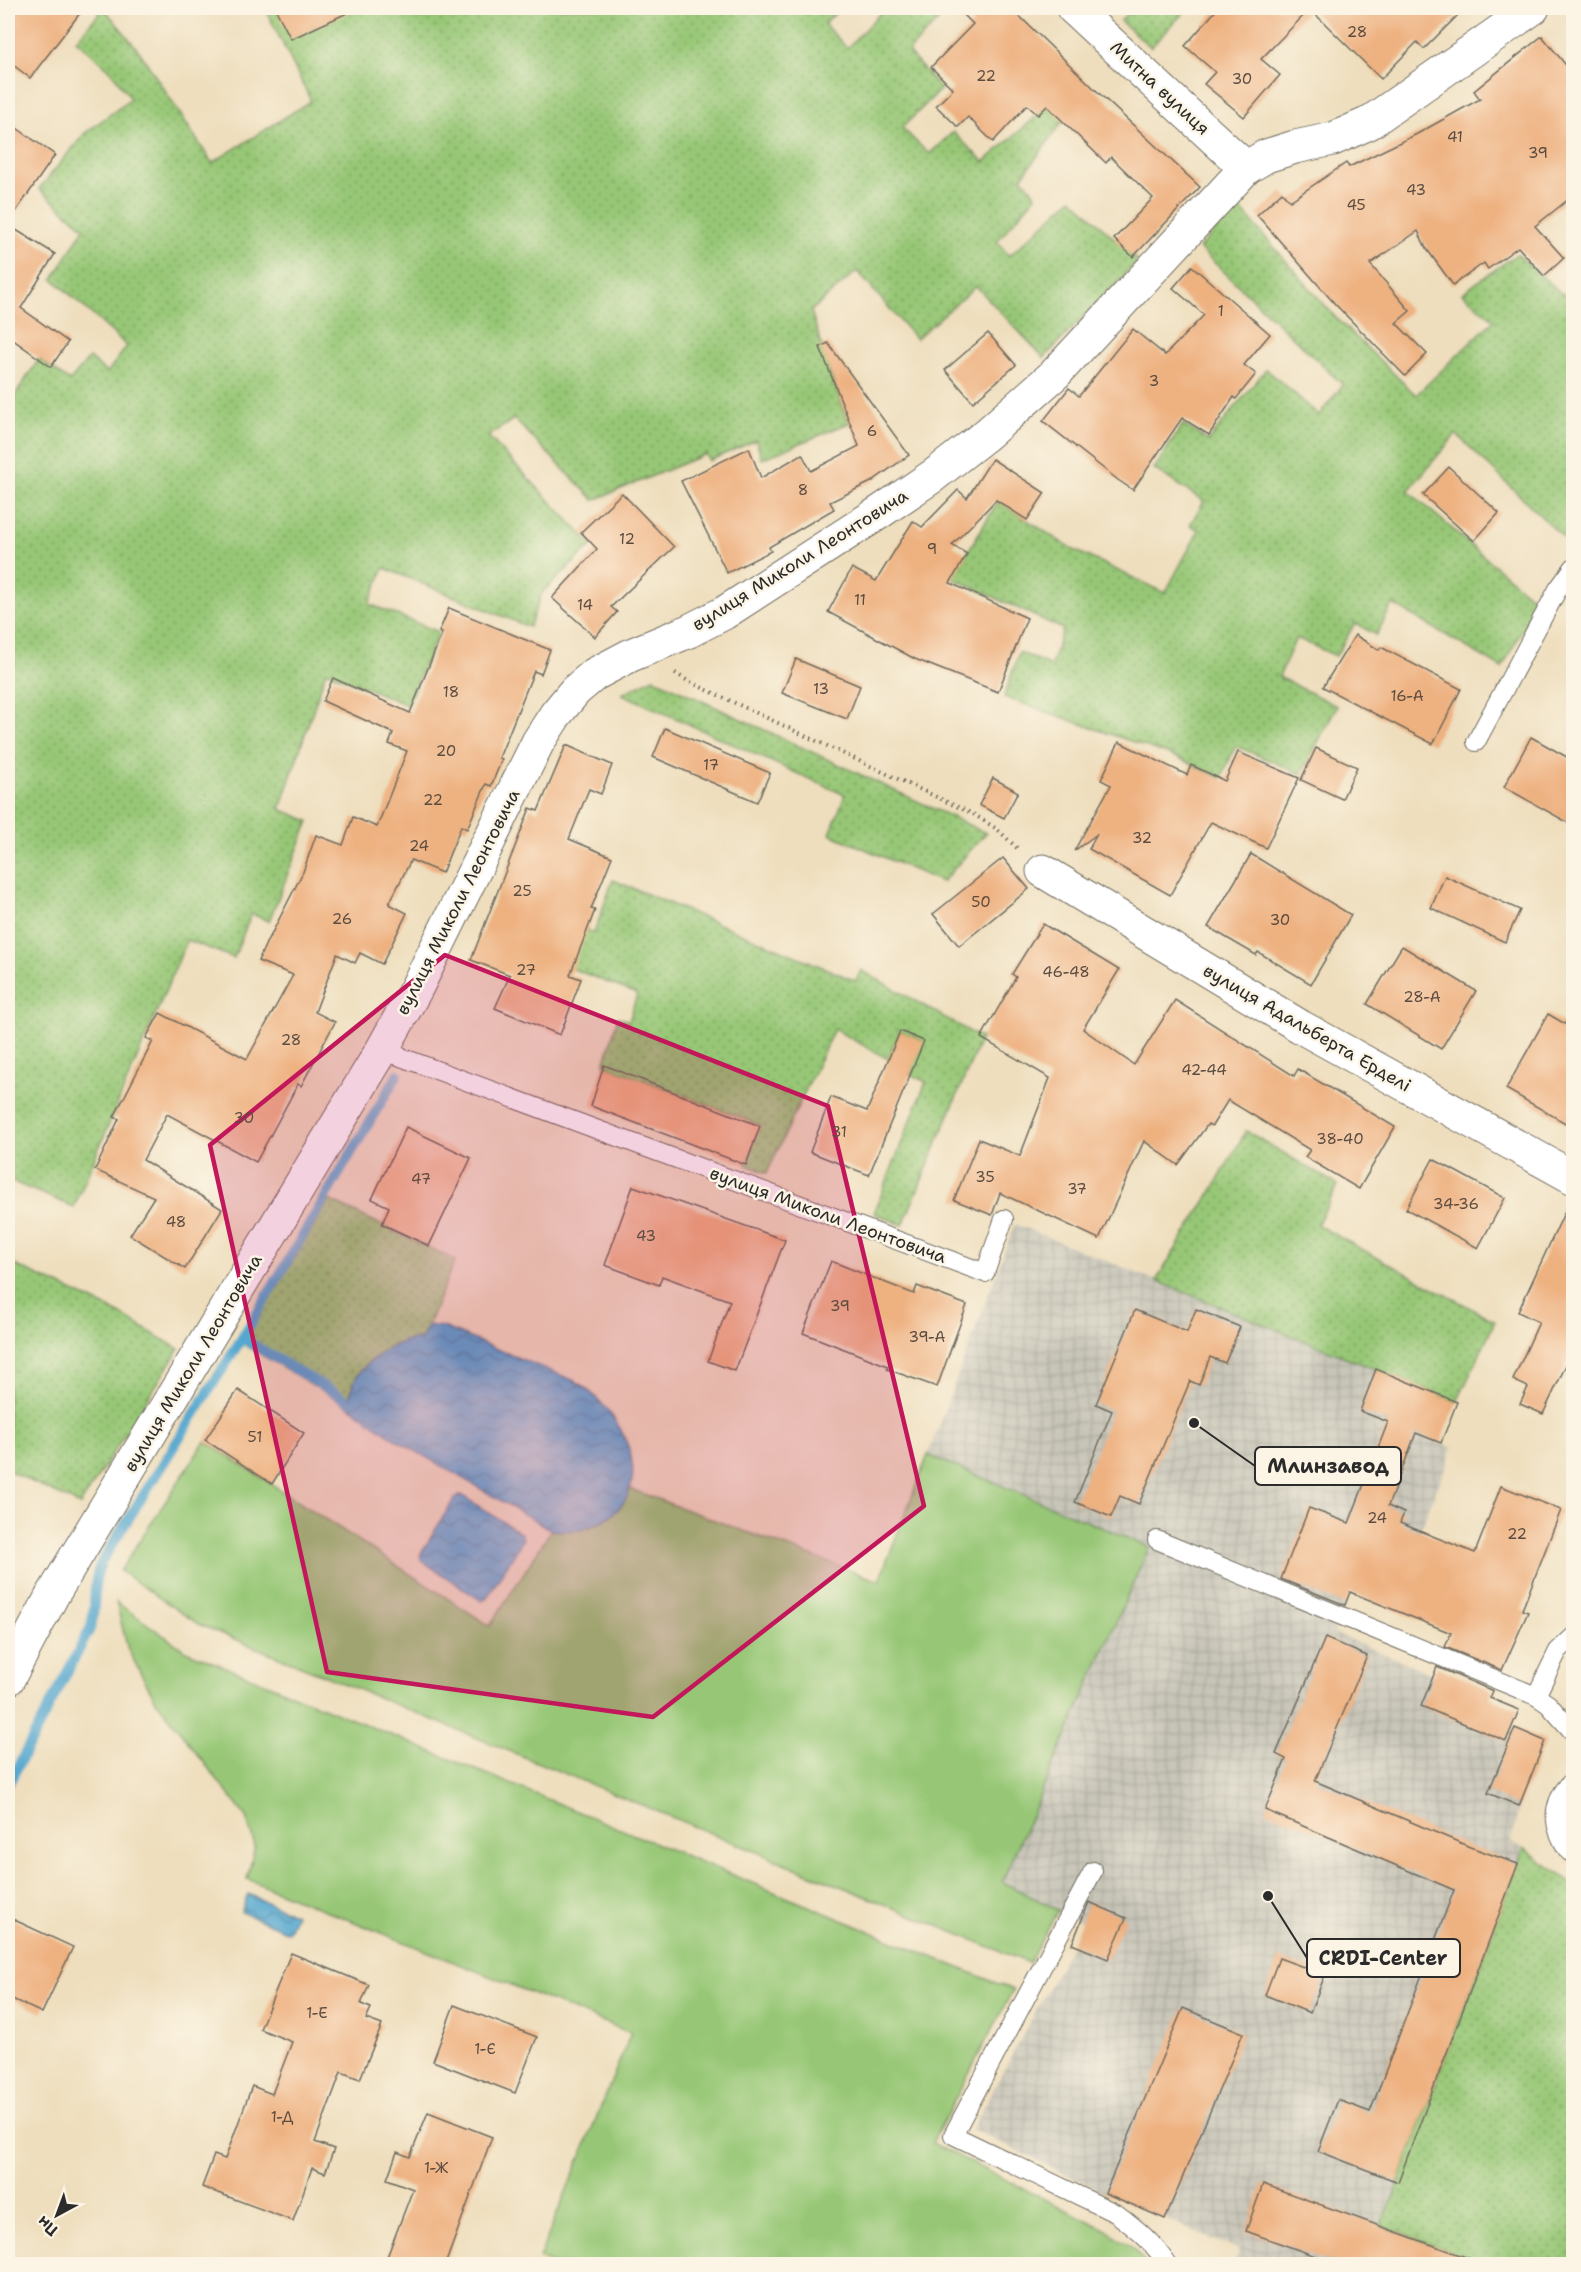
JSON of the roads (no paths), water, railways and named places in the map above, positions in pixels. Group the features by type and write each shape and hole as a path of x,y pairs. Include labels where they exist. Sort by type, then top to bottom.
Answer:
{"street":[{"name":"Митна вулиця","path":"1073,8 1246,168"},
{"name":"вулиця Миколи Леонтовича","path":"8,1679 52,1596 382,1050 416,989 538,742 556,714 575,691 595,674 724,613 889,506 933,476 987,434 1055,374 1246,168 1266,156 1294,147 1333,139 1369,123 1533,8"},
{"name":"вулиця Адальберта Ерделі","path":"1044,871 1301,1027 1574,1178"},
{"path":"1574,1790 1563,1805 1562,1819 1566,1833 1574,1846"}],"lane":[{"path":"1476,742 1558,589 1574,567"},
{"name":"вулиця Миколи Леонтовича","path":"382,1050 985,1273 1004,1220"},
{"path":"1157,1540 1536,1696 1548,1704 1574,1733"},
{"path":"1536,1696 1558,1651 1574,1636"},
{"path":"1093,1871 954,2135 1117,2214 1140,2231 1160,2253 1167,2265"}],"water":[{"path":"427,1325 443,1327 575,1381 592,1393 620,1428 628,1447 633,1468 631,1487 622,1505 604,1520 591,1526 572,1531 551,1530 395,1439 353,1409 350,1398 352,1387 364,1367 384,1351 404,1341 422,1339"},
{"path":"461,1495 522,1534 523,1540 487,1598 482,1601 422,1561 420,1555 454,1499"},
{"path":"248,1894 296,1915 288,1932 241,1912"}],"waterway":[{"path":"242,1338 398,1074"},
{"path":"8,1785 91,1627 96,1577 102,1561 242,1338 350,1402"}],"place":[{"name":"Млинзавод","path":"1194,1423"},
{"name":"CRDI-Center","path":"1268,1896"}]}
